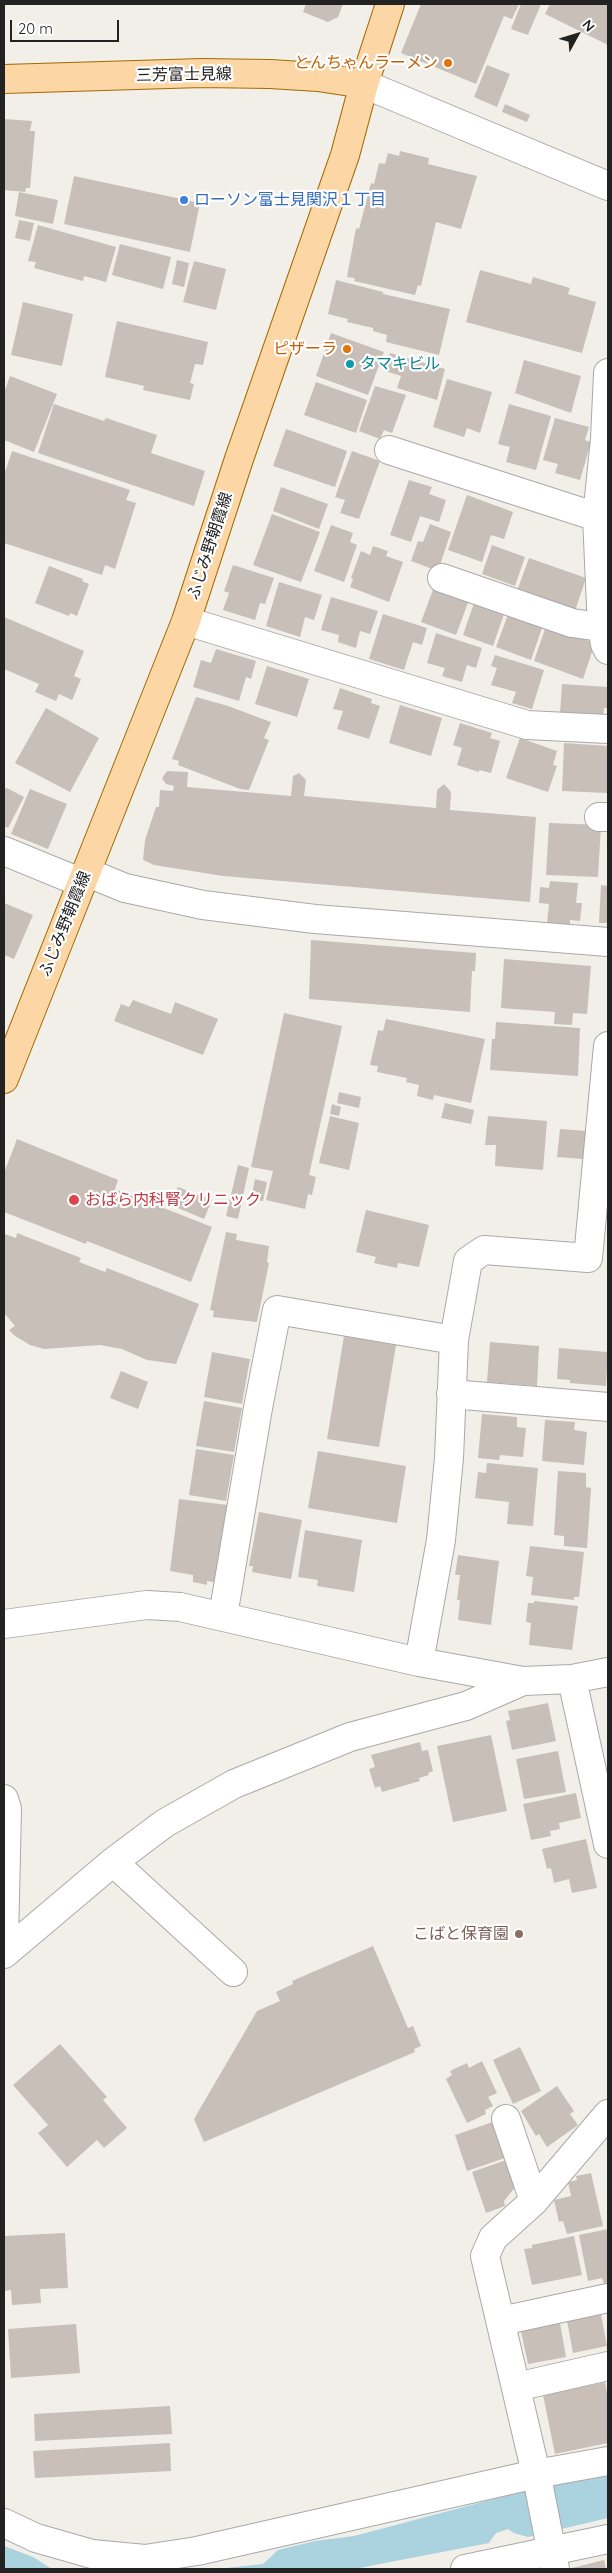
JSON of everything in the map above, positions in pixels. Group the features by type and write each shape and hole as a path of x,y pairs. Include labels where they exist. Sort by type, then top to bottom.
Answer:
{"main road":[{"name":"ふじみ野朝霞線","path":"4,1080 186,621 260,395 345,155 364,84 390,4"},
{"name":"三芳富士見線","path":"4,79 270,74 318,77 364,84"}],"street":[{"path":"364,84 608,186"},
{"path":"442,578 606,635 597,518 605,439 608,373"},
{"path":"389,450 597,518"},
{"path":"186,621 527,725 608,730"},
{"path":"4,851 84,878 213,906 314,919 608,942"},
{"path":"419,1662 440,1540 449,1458 454,1340 468,1261 484,1250 588,1258 605,1121 608,1046"},
{"path":"223,1616 258,1408 277,1310 454,1340"},
{"path":"451,1394 608,1407"},
{"path":"4,1624 147,1605 180,1607 419,1662 523,1681 572,1679 608,1672"},
{"path":"572,1679 608,1844"},
{"path":"4,1954 113,1862 165,1824 234,1784 350,1738 466,1706 523,1681"},
{"path":"4,1799 7,1809 4,1941"},
{"path":"113,1862 233,1972"},
{"path":"554,2560 537,2478 485,2256 493,2238 534,2201 608,2114"},
{"path":"506,2120 534,2201"},
{"path":"501,2322 608,2298"},
{"path":"516,2388 608,2366"},
{"path":"4,2523 36,2538 92,2554 145,2559 197,2551 608,2461"},
{"path":"465,2569 554,2560 608,2539"}],"water":[{"path":"608,2473 608,2518 528,2537 508,2529 496,2533 489,2543 354,2569 217,2569 263,2564 278,2550 315,2541 354,2536 509,2495"},
{"path":"4,2546 33,2557 52,2569 4,2569"}],"building":[{"path":"306,4 343,4 338,17 328,22 303,12"},
{"path":"421,4 519,4 512,19 504,16 476,84 401,53"},
{"path":"521,4 541,4 528,35 511,29"},
{"path":"550,4 608,4 608,45 545,14"},
{"path":"487,65 510,74 497,107 474,97"},
{"path":"505,104 530,115 527,122 502,112"},
{"path":"4,119 32,121 30,131 35,131 30,188 26,188 25,192 4,190"},
{"path":"400,151 429,158 428,164 477,176 461,229 436,222 421,286 418,285 415,295 354,281 355,278 347,277 356,228 359,229 371,183 374,184 379,163 385,164 388,153 399,156"},
{"path":"74,176 200,203 190,252 64,224"},
{"path":"19,192 58,200 53,224 15,216"},
{"path":"19,220 34,223 30,241 15,238"},
{"path":"38,225 116,247 106,282 84,276 83,281 34,268 36,262 28,261"},
{"path":"120,244 171,257 163,289 112,275"},
{"path":"177,260 189,263 184,287 172,284"},
{"path":"194,261 226,269 216,310 183,302"},
{"path":"480,270 531,284 533,277 570,288 568,294 596,302 582,353 466,322"},
{"path":"336,280 383,292 383,294 450,309 439,355 386,342 387,335 373,331 373,328 347,322 348,319 328,314"},
{"path":"23,302 73,314 62,366 11,355"},
{"path":"117,321 208,342 203,365 195,364 190,383 194,384 190,400 143,390 144,386 105,377"},
{"name":"タマキビル","path":"331,333 384,352 368,395 316,376"},
{"path":"390,353 445,369 437,400 397,388 401,376 385,371"},
{"path":"524,360 581,376 571,413 515,393"},
{"path":"10,376 57,394 34,452 4,440 4,393"},
{"path":"447,379 492,392 480,433 467,428 464,437 433,427"},
{"path":"316,382 367,400 356,433 304,415"},
{"path":"375,386 406,395 392,433 384,430 380,439 359,431"},
{"path":"54,404 104,421 106,418 157,435 151,453 205,471 194,506 38,453"},
{"path":"509,404 551,416 536,470 506,462 510,447 498,444"},
{"path":"555,418 589,427 585,440 591,442 580,480 555,473 558,464 543,460"},
{"path":"286,429 347,451 335,487 273,466"},
{"path":"12,451 130,490 126,500 136,503 115,569 105,565 102,575 4,543 4,475"},
{"path":"352,451 380,461 359,519 340,513 345,500 335,497"},
{"path":"409,480 432,487 429,494 446,500 439,522 420,516 411,542 390,535"},
{"path":"281,487 328,504 319,529 273,511"},
{"path":"467,495 513,512 504,539 491,535 482,562 448,550"},
{"path":"272,514 320,532 301,582 253,565"},
{"path":"430,524 451,532 438,571 411,561 418,541 423,542"},
{"path":"331,525 353,533 350,542 357,545 344,582 314,571"},
{"path":"492,545 525,557 515,586 482,574"},
{"path":"373,546 388,551 386,556 403,562 389,602 350,587 353,579 351,578 361,551 370,555"},
{"path":"529,558 586,578 575,611 517,591"},
{"path":"233,565 274,578 265,604 260,603 255,620 223,610 229,593 224,591"},
{"path":"49,566 83,579 82,581 89,584 77,616 70,613 69,616 35,603"},
{"path":"279,582 322,595 314,620 305,617 300,637 266,626"},
{"path":"434,587 469,600 456,635 421,622"},
{"path":"331,597 378,611 370,634 360,631 356,648 338,642 339,635 321,630"},
{"path":"474,603 504,614 493,646 463,635"},
{"path":"509,612 543,625 531,660 496,647"},
{"path":"383,614 427,628 422,645 413,642 404,670 369,659"},
{"path":"4,617 84,651 74,676 81,679 72,700 59,694 56,701 35,692 39,684 4,669"},
{"path":"546,626 595,643 583,679 534,661"},
{"path":"436,633 482,648 476,668 467,665 462,682 442,676 445,668 427,663"},
{"path":"216,649 256,661 251,679 246,677 239,701 193,687 201,660 211,663"},
{"path":"495,655 544,670 532,709 512,703 516,692 491,685 497,668 491,666"},
{"path":"267,666 309,679 297,717 255,704"},
{"path":"562,684 608,687 608,708 604,708 603,716 560,713"},
{"path":"340,688 372,699 371,703 380,706 369,739 337,729 343,711 333,709"},
{"path":"196,697 228,706 271,722 264,738 269,740 249,790 240,789 178,765 179,761 172,759"},
{"path":"400,705 442,718 431,756 389,743"},
{"path":"46,708 99,738 70,792 15,763"},
{"path":"460,723 492,733 490,738 500,741 491,773 479,770 479,772 457,765 462,748 453,745"},
{"path":"520,738 557,751 553,765 557,766 548,792 506,778"},
{"path":"564,743 608,746 608,793 562,791"},
{"path":"167,771 188,772 187,787 291,796 293,776 299,773 306,780 304,796 436,808 437,790 444,784 451,792 450,810 536,817 530,902 223,876 154,865 143,860 145,840 156,807 159,807 160,790 173,791 174,786 166,784 162,778"},
{"path":"7,788 24,797 8,828 4,826 4,789"},
{"path":"30,789 67,804 48,849 11,834"},
{"path":"549,823 601,825 598,877 546,875"},
{"path":"550,881 578,883 576,903 582,903 580,921 570,920 570,925 547,923 549,904 539,903 540,887 549,888"},
{"path":"601,885 608,886 608,923 599,923"},
{"path":"4,903 33,915 14,959 4,955"},
{"path":"311,940 476,953 475,971 472,971 470,1012 309,999"},
{"path":"504,959 591,966 587,1014 573,1013 572,1025 554,1024 555,1012 501,1008"},
{"path":"133,1000 171,1014 175,1002 218,1019 203,1055 114,1021 121,1004 129,1007"},
{"path":"284,1013 342,1026 309,1175 316,1177 312,1195 308,1194 305,1209 266,1200 273,1171 251,1167"},
{"path":"386,1019 485,1039 471,1103 434,1095 433,1100 417,1096 419,1085 406,1082 407,1078 377,1072 378,1066 370,1065 378,1030 383,1031"},
{"path":"496,1022 580,1028 578,1076 490,1070 492,1039 495,1039"},
{"path":"339,1092 361,1097 359,1108 337,1103"},
{"path":"445,1103 474,1110 471,1124 441,1118"},
{"path":"332,1104 341,1107 339,1116 330,1114"},
{"path":"330,1116 359,1123 349,1170 319,1163"},
{"path":"488,1116 547,1121 543,1170 495,1166 496,1145 485,1145"},
{"path":"560,1129 586,1131 583,1159 557,1157"},
{"name":"おばら内科腎クリニック","path":"17,1139 118,1180 115,1189 212,1227 191,1282 87,1241 86,1244 4,1212 4,1173"},
{"path":"238,1165 249,1168 238,1219 226,1216"},
{"path":"255,1179 267,1182 263,1201 251,1199"},
{"path":"178,1187 212,1200 204,1219 171,1205"},
{"path":"366,1210 429,1225 419,1267 398,1263 397,1268 374,1263 376,1257 356,1252"},
{"path":"226,1232 237,1234 236,1240 269,1246 267,1262 269,1263 257,1322 213,1317 214,1311 210,1310"},
{"path":"17,1233 81,1258 79,1262 105,1272 107,1268 199,1304 176,1364 147,1360 122,1349 100,1345 44,1349 30,1345 15,1336 9,1330 15,1326 4,1313 4,1237 5,1234 16,1238"},
{"path":"344,1336 396,1345 379,1447 327,1439"},
{"path":"490,1342 539,1346 537,1386 487,1382"},
{"path":"559,1348 608,1352 606,1386 570,1383 570,1380 557,1379"},
{"path":"212,1352 250,1359 242,1404 204,1397"},
{"path":"121,1371 148,1382 138,1409 110,1398"},
{"path":"204,1401 242,1408 234,1452 196,1446"},
{"path":"482,1414 517,1417 517,1427 526,1428 523,1457 500,1455 499,1460 478,1458"},
{"path":"545,1420 575,1422 574,1430 587,1432 584,1465 542,1461"},
{"path":"196,1449 234,1455 226,1501 189,1495"},
{"path":"318,1451 406,1466 397,1523 308,1508"},
{"path":"487,1463 538,1468 533,1526 507,1524 509,1502 475,1498 478,1472 486,1473"},
{"path":"558,1471 586,1473 586,1487 591,1488 587,1548 564,1546 564,1536 554,1535"},
{"path":"179,1499 228,1505 218,1583 207,1581 207,1585 193,1582 193,1575 170,1571"},
{"path":"259,1512 302,1520 291,1579 252,1572 253,1566 249,1566"},
{"path":"305,1530 362,1540 354,1592 317,1586 318,1580 298,1577"},
{"path":"530,1546 584,1552 579,1597 574,1597 574,1600 531,1595 533,1577 526,1576"},
{"path":"458,1555 499,1561 491,1625 458,1620 460,1600 457,1600 460,1575 455,1575"},
{"path":"534,1601 578,1606 572,1650 529,1645 531,1623 526,1622 528,1603 534,1603"},
{"path":"548,1703 556,1741 512,1750 506,1721 510,1720 508,1711"},
{"path":"491,1735 507,1811 453,1822 437,1746"},
{"path":"420,1742 422,1751 428,1750 433,1771 428,1773 429,1775 419,1778 420,1781 382,1792 380,1786 375,1788 369,1769 375,1767 371,1755"},
{"path":"558,1751 566,1792 524,1799 516,1759"},
{"path":"576,1793 581,1818 559,1823 560,1829 550,1831 551,1836 531,1840 523,1804"},
{"path":"586,1839 597,1888 572,1893 569,1879 554,1883 551,1868 547,1869 542,1849"},
{"path":"373,1946 408,2028 413,2026 421,2046 414,2049 415,2052 204,2142 194,2119 257,2011 280,2001 276,1992 293,1984 292,1981"},
{"path":"60,2044 107,2097 103,2100 127,2128 104,2148 97,2140 67,2167 38,2133 48,2125 13,2085"},
{"path":"520,2047 541,2091 513,2104 493,2060"},
{"path":"482,2061 497,2093 488,2097 493,2106 485,2110 486,2114 467,2123 446,2079 452,2075 450,2071 467,2063 469,2068"},
{"path":"557,2086 574,2111 570,2114 578,2125 547,2147 539,2134 536,2136 521,2111"},
{"path":"493,2122 505,2158 467,2171 455,2135"},
{"path":"509,2159 517,2185 504,2201 505,2206 486,2213 472,2172"},
{"path":"591,2173 603,2226 567,2234 563,2221 559,2222 554,2200 571,2196 568,2182 577,2180 576,2176"},
{"path":"608,2229 608,2283 604,2284 602,2278 588,2281 579,2235"},
{"path":"65,2233 68,2288 40,2289 41,2303 12,2305 11,2290 4,2291 4,2236"},
{"path":"574,2236 582,2275 532,2285 524,2249 532,2248 532,2245"},
{"path":"601,2314 607,2346 573,2353 567,2321"},
{"path":"560,2323 566,2357 528,2364 521,2331"},
{"path":"76,2324 80,2373 11,2378 8,2329"},
{"path":"605,2382 608,2398 608,2443 555,2454 543,2395"},
{"path":"170,2406 172,2434 35,2441 34,2414"},
{"path":"170,2443 171,2471 35,2478 33,2451"},
{"path":"604,2560 606,2569 572,2569 572,2568"}],"place":[{"name":"とんちゃんラーメン","path":"448,63"},
{"name":"ローソン富士見関沢１丁目","path":"184,200"},
{"name":"ピザーラ","path":"347,349"},
{"name":"タマキビル","path":"350,364"},
{"name":"おばら内科腎クリニック","path":"74,1200"},
{"name":"こばと保育園","path":"519,1934"}]}
